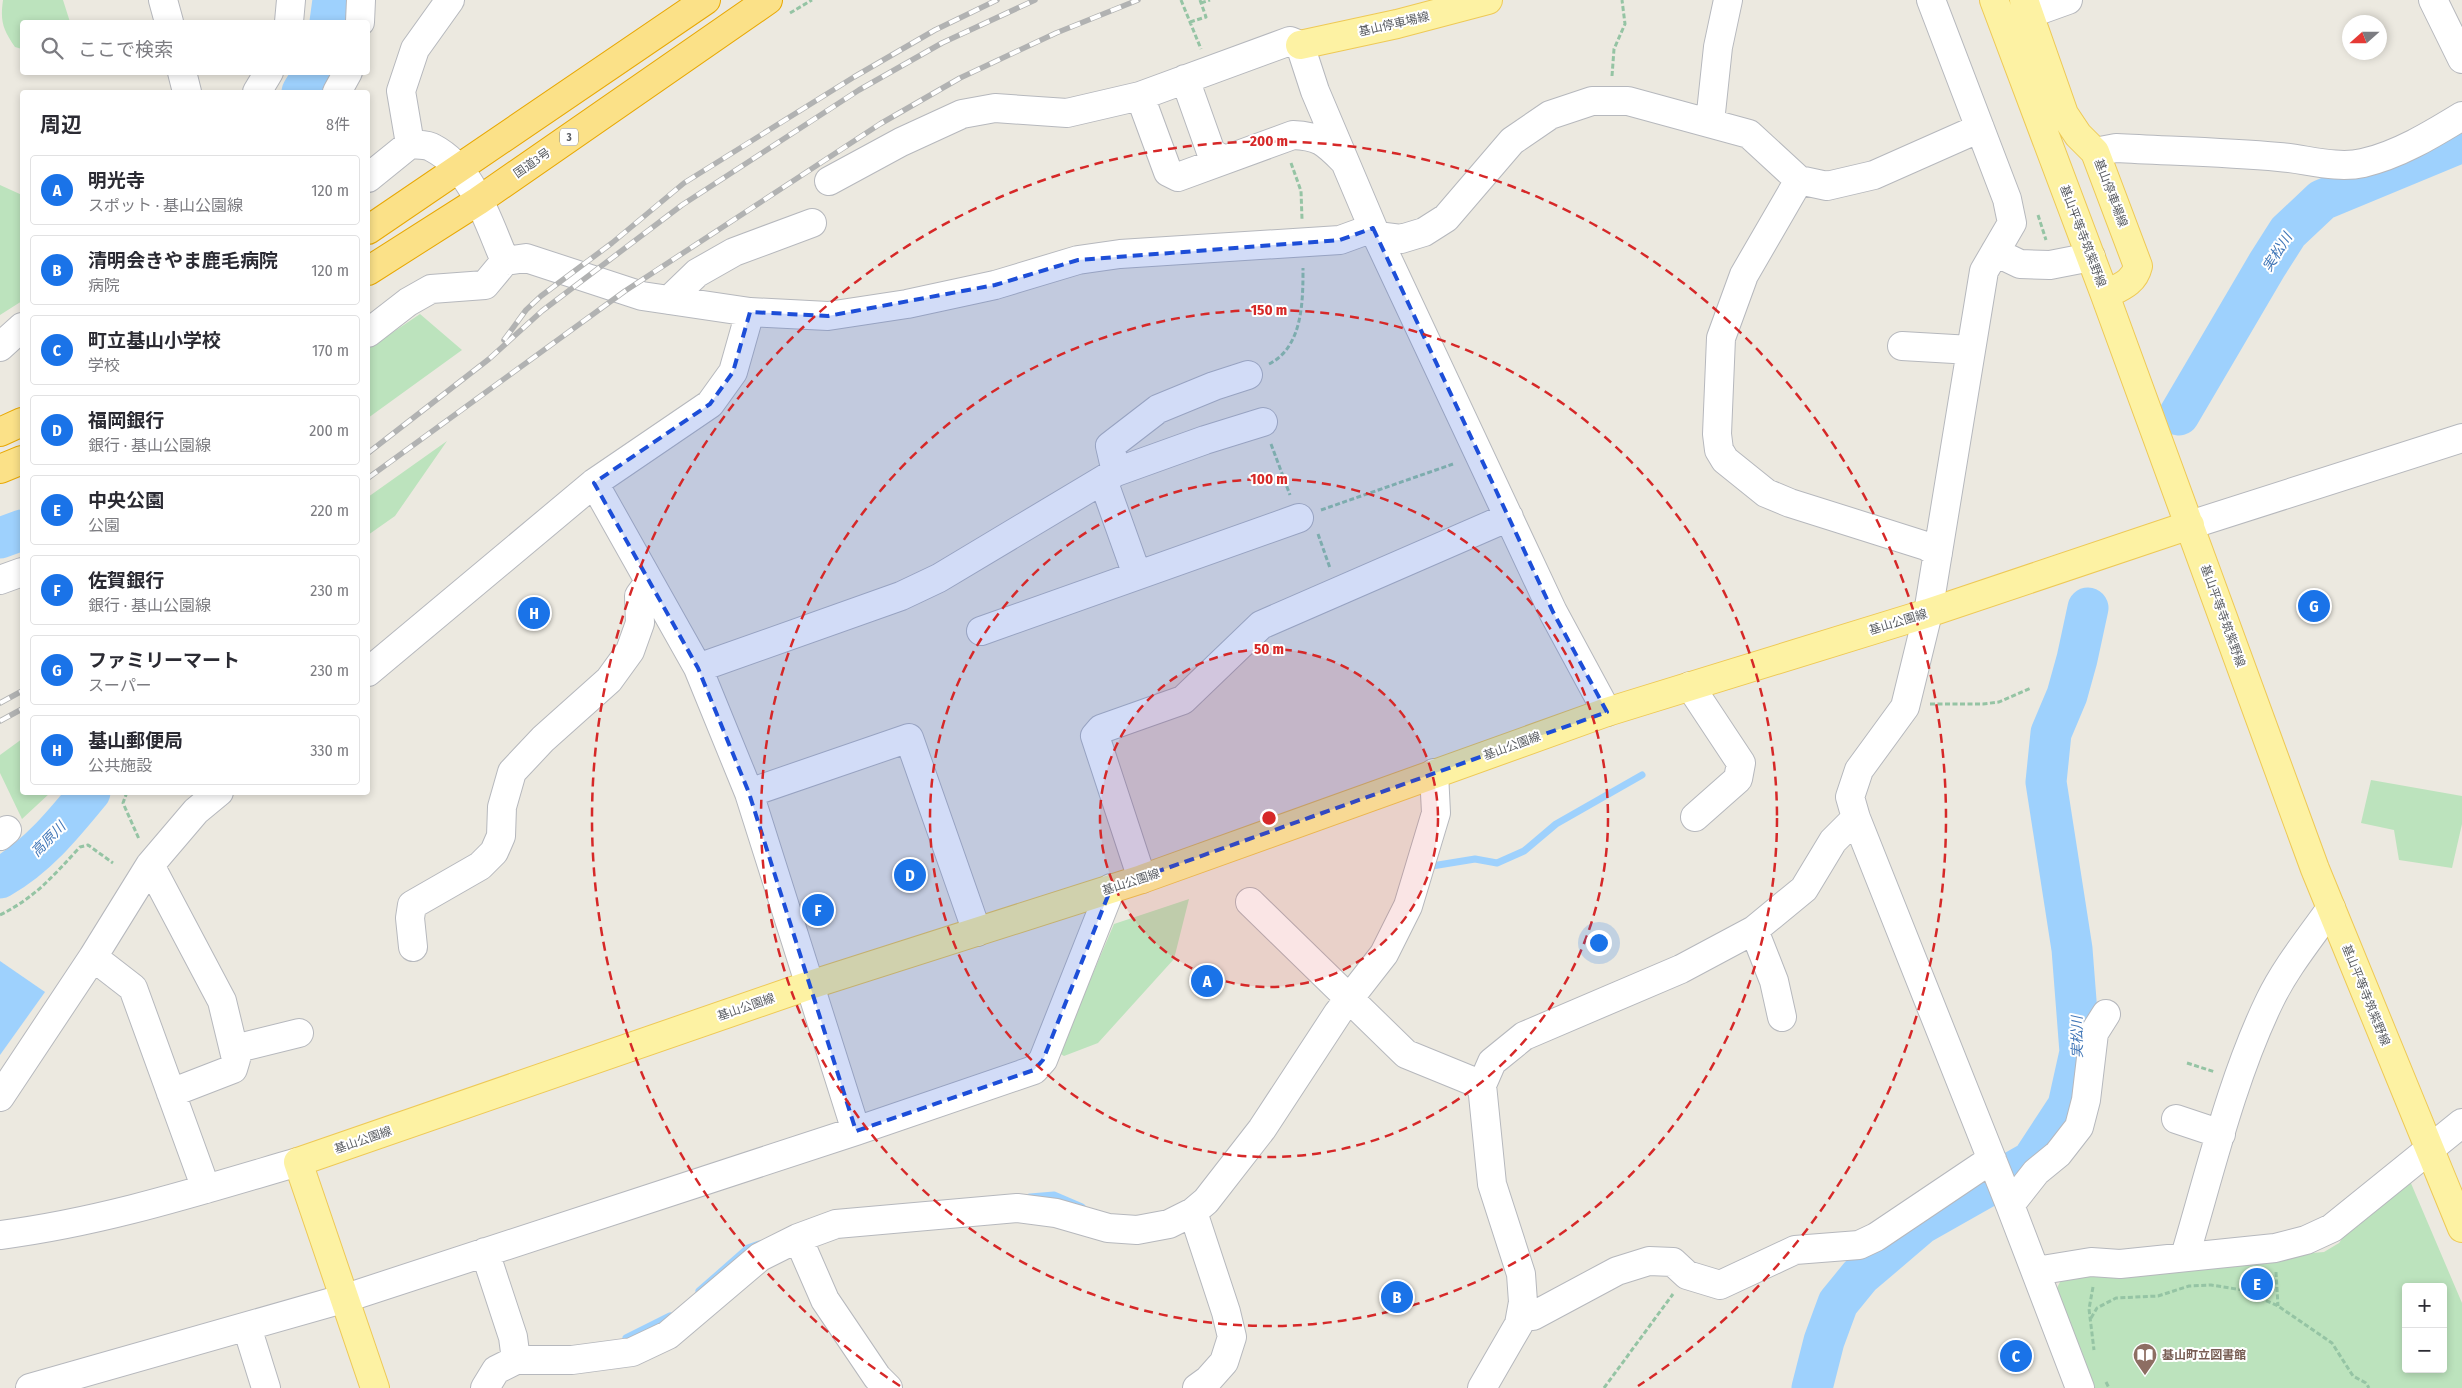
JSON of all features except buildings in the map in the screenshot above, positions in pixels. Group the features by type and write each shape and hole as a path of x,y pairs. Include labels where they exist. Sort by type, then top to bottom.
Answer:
{"highway":[{"path":"370,229 706,0"},
{"name":"国道3号","path":"370,270 478,201 768,0"},
{"path":"0,432 20,423"}],"main road":[{"name":"基山停車場線","path":"1300,45 1397,24 1488,0"},
{"name":"基山平等寺筑紫野線","path":"1994,0 2331,908 2462,1228"},
{"name":"基山停車場線","path":"2026,7 2064,114 2078,135 2095,152 2138,266 2136,276 2127,284 2105,295"},
{"name":"基山公園線","path":"298,1162 810,985 1142,879 1607,712 1928,613 2190,525"},
{"path":"298,1162 346,1298 375,1388"}],"street":[{"path":"163,0 168,20"},
{"path":"289,20 291,0"},
{"path":"360,20 361,0"},
{"path":"410,144 401,91 415,49 450,0"},
{"path":"1710,122 1718,47 1728,0"},
{"path":"1931,0 2007,199 2012,223 1984,271 1928,613 1905,707 1859,770 1850,797 1856,818 1992,1159 2080,1388"},
{"path":"2026,7 2068,0"},
{"path":"2433,0 2462,60"},
{"path":"829,181 901,142 962,114 994,108 1067,113 1140,96 1290,41 1300,45 1315,91 1375,232 1553,612 1607,712"},
{"path":"183,75 186,90"},
{"path":"258,90 267,75"},
{"path":"338,90 346,75"},
{"path":"1185,79 1211,152 1223,160"},
{"path":"1293,134 1307,103 1315,91"},
{"path":"1140,96 1168,172 1178,177 1293,134 1308,135 1324,140 1343,160"},
{"path":"370,331 408,302 431,289 485,285 505,261 526,258 552,265 570,274 587,277 611,287 642,296 750,312 828,316 907,304 994,285 1078,260 1120,254 1303,244 1340,240 1375,232 1401,238 1424,232 1446,218 1512,141 1550,115 1592,101 1628,101 1749,134 1799,180 1827,186 1874,175 1980,128"},
{"path":"2095,152 2116,148 2361,163 2385,156 2462,116"},
{"path":"370,176 410,144 431,146 460,169 478,201 505,261"},
{"path":"1799,180 1744,275 1721,338 1717,434 1719,450 1725,460 1766,493 1790,503 1926,546 1938,553"},
{"path":"669,300 697,273 734,252 812,223"},
{"path":"1995,252 2020,264 2050,265 2090,257"},
{"path":"370,670 594,483 710,404 733,372 750,312"},
{"path":"0,347 20,328"},
{"path":"1902,346 1971,350"},
{"path":"1138,575 1109,476 1110,446 1158,409 1214,386 1248,375"},
{"path":"698,668 901,596 939,578 1109,476 1204,440 1263,422"},
{"path":"2190,525 2462,438"},
{"path":"594,483 698,668 749,793 856,1131"},
{"path":"981,631 1304,516"},
{"path":"1142,879 1095,736 1101,729 1182,700 1261,625 1509,517"},
{"path":"0,580 20,573"},
{"path":"413,947 410,918 412,905 480,866 494,852 501,836 502,807 512,772 543,739 609,680 630,651 640,623 639,596 649,582"},
{"path":"1690,686 1741,763 1738,778 1695,817"},
{"path":"749,793 908,738 976,932"},
{"path":"485,1388 496,1370 516,1360 572,1360 632,1352 668,1335 760,1257 798,1238 836,1224 1018,1208 1056,1213 1108,1228 1137,1230 1169,1224 1193,1212 1206,1201 1262,1129 1349,999 1384,954 1408,906 1436,813 1434,774"},
{"path":"0,1096 93,957 150,865 196,811 215,795"},
{"path":"1482,1388 1519,1324 1523,1302 1521,1274 1492,1184 1482,1085 1492,1062 1524,1036 1681,969 1754,930 1804,889 1833,842 1856,818"},
{"path":"150,865 222,1001 236,1059 233,1069 170,1092"},
{"path":"30,1388 346,1298 856,1131 1034,1070 1043,1060 1111,888"},
{"path":"1250,902 1406,1054 1482,1085"},
{"path":"2185,1256 2221,1134 2251,1047 2270,1000 2289,967 2331,908"},
{"path":"1754,930 1774,981 1782,1017"},
{"path":"93,957 132,988 206,1189"},
{"path":"2010,1205 2036,1172 2058,1154 2079,1127 2086,1100 2094,1033 2106,1014"},
{"path":"234,1049 299,1033"},
{"path":"2176,1118 2221,1134"},
{"path":"2036,1272 2091,1262 2120,1264 2275,1248 2306,1240 2332,1228 2462,1123"},
{"path":"1521,1314 1533,1316 1617,1271 1649,1261 1674,1262 1687,1275 1720,1285 1795,1250 1859,1245 1884,1232 1992,1159"},
{"path":"0,1235 44,1229 120,1214 298,1162"},
{"path":"1193,1212 1226,1312 1232,1337 1224,1362 1208,1380 1197,1388"},
{"path":"798,1238 825,1300 877,1378 888,1388"},
{"path":"485,1252 513,1337 516,1360"},
{"path":"247,1327 266,1388"}],"path":[{"path":"1181,0 1200,49 1205,47"},
{"path":"1190,22 1206,17 1201,2 1210,0"},
{"path":"1610,101 1614,49 1625,24 1622,0"},
{"path":"1248,375 1281,358 1293,339 1301,311 1303,295 1303,244 1301,191 1291,163"},
{"path":"1263,422 1338,590"},
{"path":"1304,516 1453,464"},
{"path":"1905,707 1944,703 1983,704 1999,702 2031,688"},
{"path":"126,795 123,803 150,865"},
{"path":"0,915 24,903 41,890 80,847 88,845 113,863"},
{"path":"2275,1248 2278,1306"},
{"path":"2091,1262 2094,1274 2089,1304 2097,1358"},
{"path":"1604,1388 1687,1275"},
{"path":"2092,1318 2097,1308 2116,1298 2158,1296 2172,1290 2211,1285 2243,1290 2278,1306 2332,1343 2353,1376 2366,1382 2369,1388"},
{"path":"2103,1374 2109,1388"}],"highlighted area":[{"path":"1373,228 1553,612 1607,712 1111,888 1043,1060 1034,1070 856,1131 749,793 698,668 594,483 710,404 733,372 750,312 828,316 995,285 1078,260 1340,240"}],"green space":[{"path":"3,0 63,0 69,20 20,20 20,48 15,47 8,35 3,25"},
{"path":"0,185 20,194 20,302 0,315"},
{"path":"420,314 462,350 370,417 370,348"},
{"path":"447,441 395,516 370,534 370,496"},
{"path":"20,740 20,795 48,795 22,819 0,773 0,755"},
{"path":"2371,780 2462,796 2462,824 2452,868 2399,860 2394,830 2361,823"},
{"path":"1189,899 1174,959 1098,1043 1064,1056 1059,1053 1114,924"},
{"path":"2410,1181 2462,1303 2462,1388 2092,1388 2055,1292 2060,1282 2070,1274 2324,1252 2339,1243 2349,1229"}],"water":[{"path":"0,961 45,992 0,1055"}],"waterway":[{"name":"高原川","path":"330,20 333,0"},
{"name":"高原川","path":"303,90 312,75"},
{"name":"実松川","path":"2179,415 2288,232 2322,200 2462,142"},
{"path":"0,538 20,531"},
{"name":"実松川","path":"1812,1388 1824,1341 1838,1303 1860,1276 1921,1224 2032,1161 2068,1106 2080,1052 2072,949 2046,782 2051,733 2067,695 2088,608"},
{"path":"1432,866 1475,859 1497,863 1524,851 1556,824 1642,775"},
{"name":"高原川","path":"0,878 38,850 87,795"},
{"path":"1030,1197 1054,1195 1082,1207"},
{"path":"699,1291 748,1248 759,1244"},
{"path":"626,1338 670,1316"}],"railway":[{"path":"504,340 526,310 541,296 612,243 684,183 854,77 935,30 997,0"},
{"path":"370,451 489,359 542,311 682,205 859,90 942,43 1035,0"},
{"path":"370,477 625,291 880,124 960,78 1056,33 1138,0"},
{"path":"0,703 20,692"},
{"path":"0,721 20,710"}],"place":[{"name":"ファミリーマート","path":"2314,606"},
{"name":"基山郵便局","path":"534,613"},
{"name":"福岡銀行","path":"910,875"},
{"name":"佐賀銀行","path":"818,910"},
{"name":"明光寺","path":"1207,981"},
{"name":"中央公園","path":"2257,1284"},
{"name":"清明会きやま鹿毛病院","path":"1397,1297"},
{"name":"町立基山小学校","path":"2016,1356"},
{"name":"基山町立図書館","path":"2145,1376"}]}
